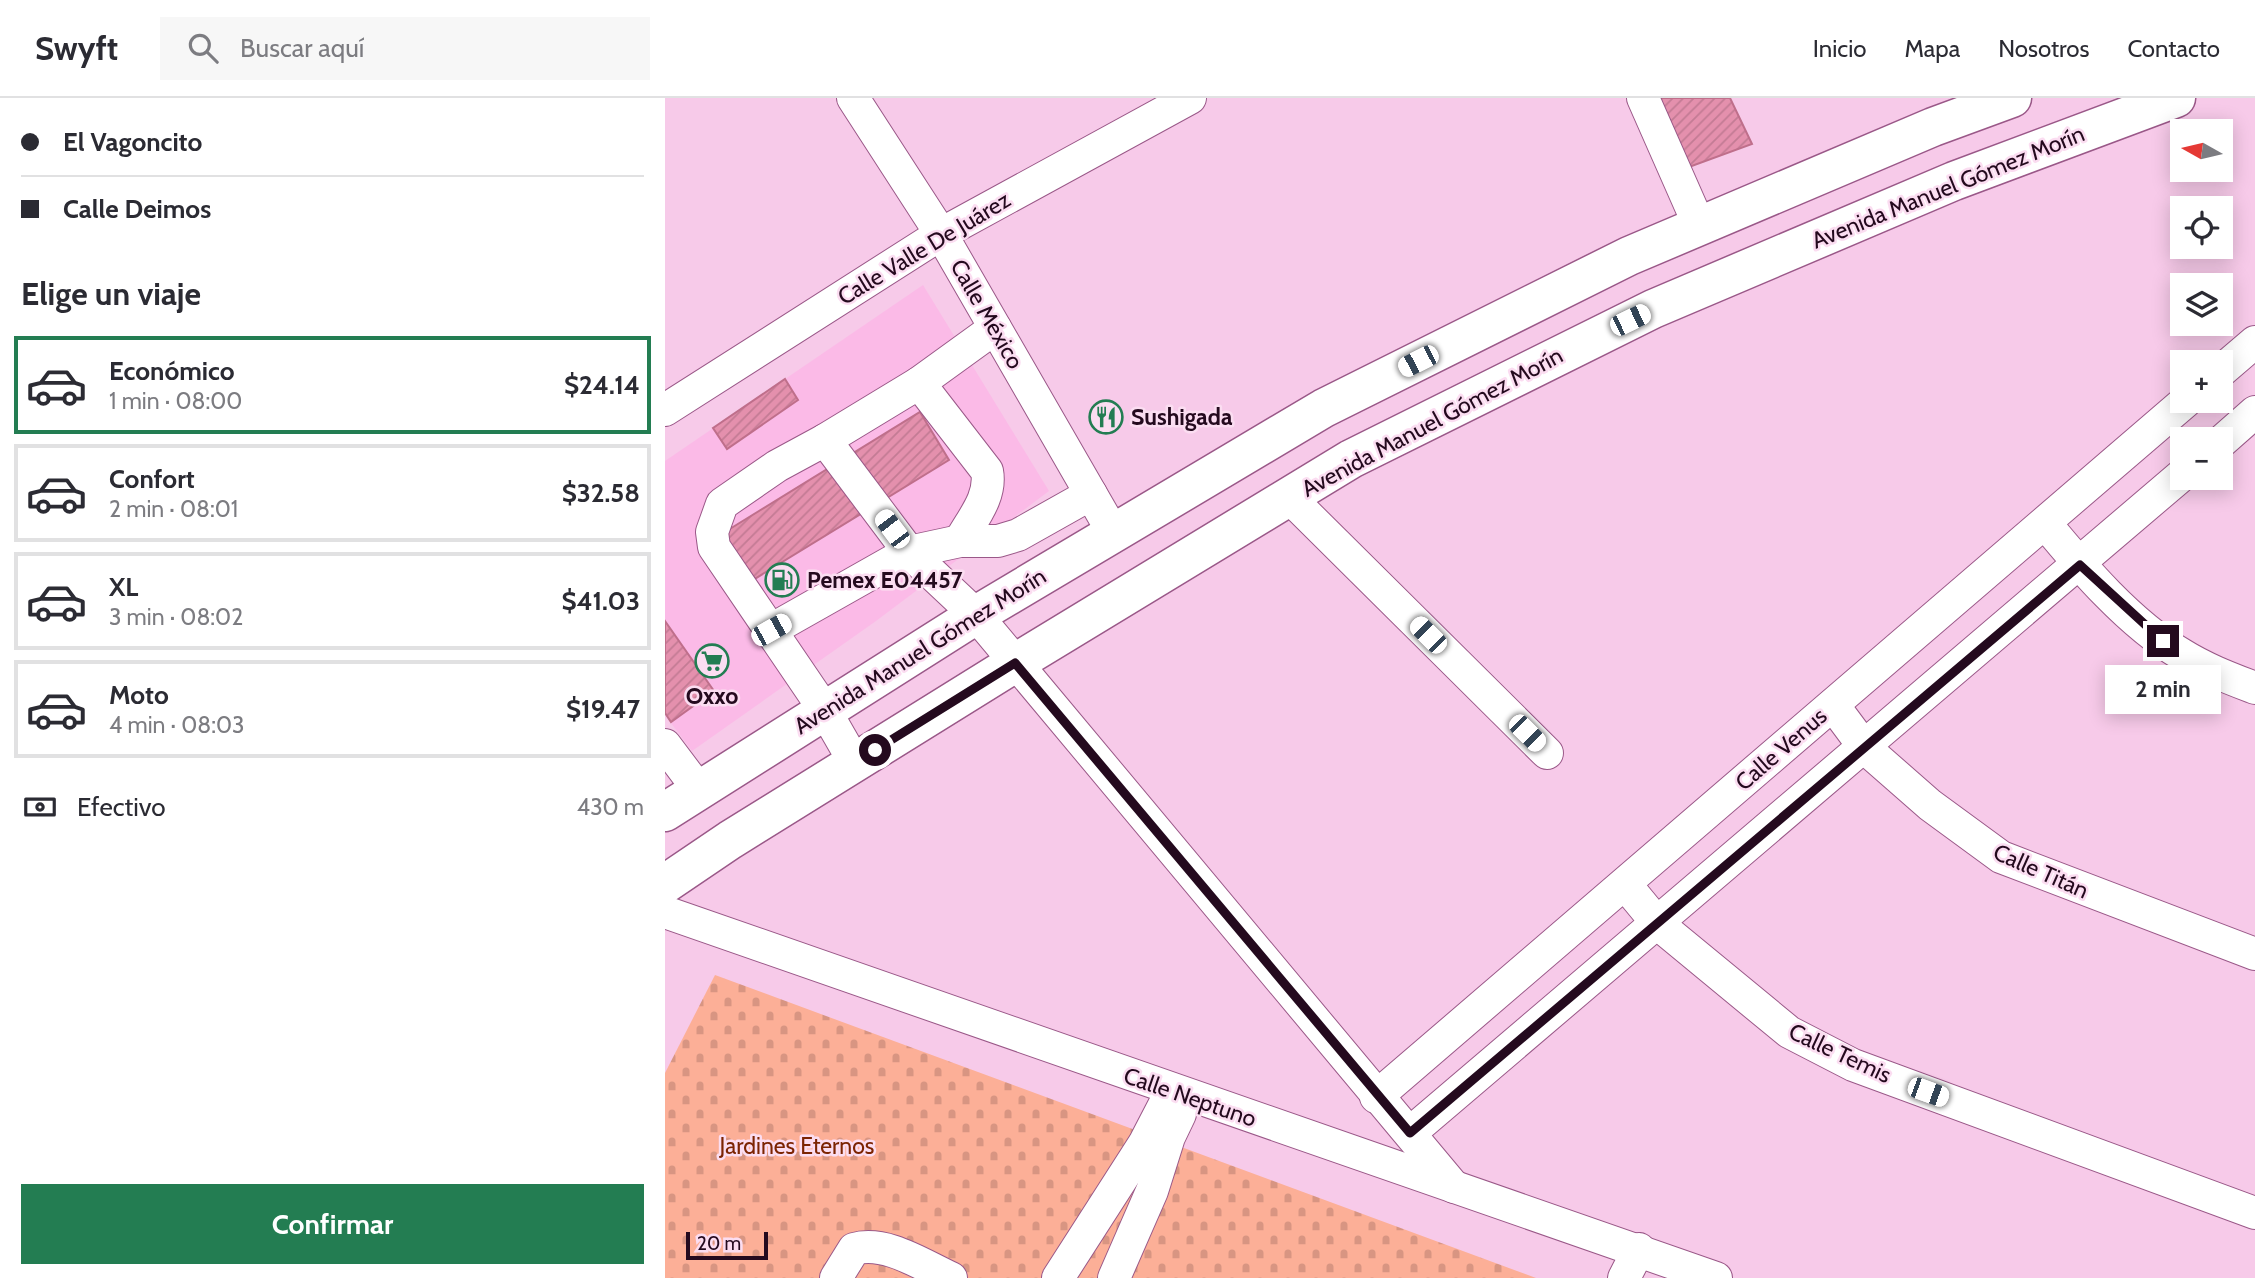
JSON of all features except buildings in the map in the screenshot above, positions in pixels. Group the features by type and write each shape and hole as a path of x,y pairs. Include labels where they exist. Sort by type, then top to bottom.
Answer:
{"main road":[{"name":"Avenida Manuel Gómez Morín","path":"665,812 976,615 1324,408 1629,256 1933,127 2012,98"},
{"name":"Avenida Manuel Gómez Morín","path":"665,884 1015,663 1351,459 1653,309 1954,181 2176,98"}],"street":[{"name":"Calle México","path":"853,98 941,234 1114,534"},
{"name":"Calle Valle De Juárez","path":"665,410 941,234 1190,98"},
{"path":"1643,98 1699,225"},
{"path":"855,763 824,709 714,547 712,532 715,518 722,504 777,466 919,383 995,328"},
{"path":"2233,361 2255,342"},
{"path":"919,383 986,471 989,484 986,495 960,541"},
{"path":"2233,431 2255,412"},
{"name":"Calle Venus","path":"1376,1097 2172,413"},
{"path":"825,440 909,552 976,615 1376,1097 1410,1133 1454,1187"},
{"path":"1410,1133 2170,486"},
{"path":"771,630 909,552 960,541 999,541 1017,535 1091,494"},
{"path":"1289,497 1547,753"},
{"path":"2045,523 2080,565 2148,629 2178,653 2212,672 2255,688"},
{"name":"Calle Titán","path":"1833,705 1865,748 1930,805 2001,857 2255,954"},
{"path":"665,745 699,790"},
{"name":"Calle Temis","path":"1625,884 1658,923 1789,1032 1816,1048 1853,1065 2255,1213"},
{"name":"Calle Neptuno","path":"665,912 1180,1094 1716,1278"},
{"path":"1114,1278 1145,1166 1144,1144 1180,1094"},
{"path":"1058,1278 1145,1166"},
{"path":"837,1278 855,1249 869,1245 951,1278"},
{"path":"1625,1278 1639,1250"}],"shaded area":[{"path":"923,285 1049,491 876,621 692,751 665,715 665,461"}],"green space":[{"name":"Jardines Eternos","path":"715,975 1536,1278 665,1278 665,1073"}],"place":[{"name":"Sushigada","path":"1106,417"},
{"name":"Pemex E04457","path":"782,580"},
{"name":"Oxxo","path":"712,661"}],"route":[{"path":"875,750 1015,663 1376,1097 1410,1133 2080,565 2163,641"}]}
